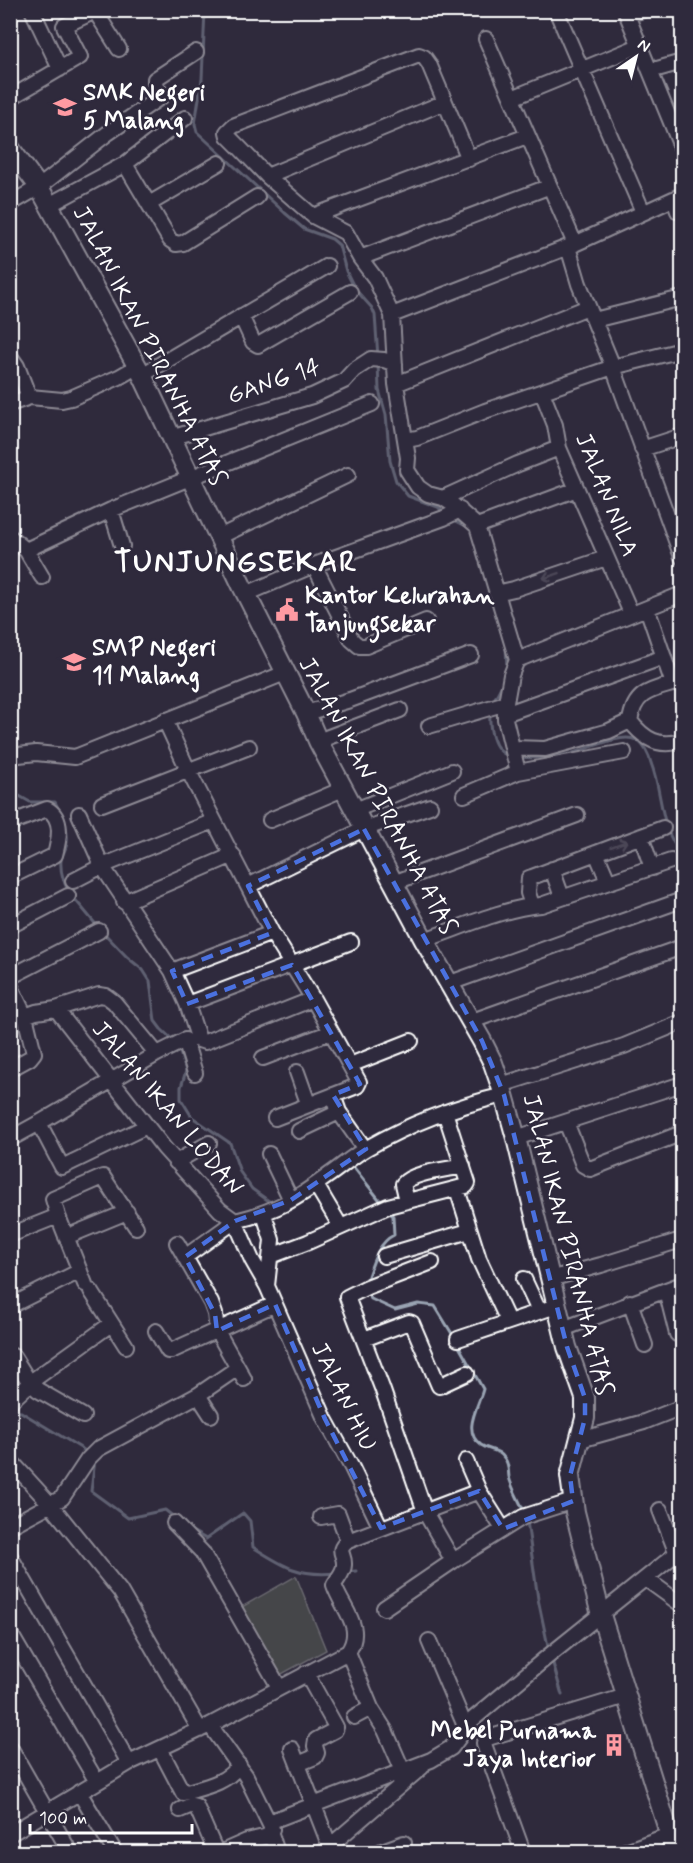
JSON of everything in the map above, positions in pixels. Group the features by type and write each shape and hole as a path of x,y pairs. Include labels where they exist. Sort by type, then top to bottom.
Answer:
{"street":[{"path":"32,10 60,69"},
{"path":"556,10 643,212"},
{"path":"643,10 626,13 650,71 677,123 682,149"},
{"path":"10,98 80,57 64,26 95,11 119,49"},
{"path":"486,39 572,245 591,314 613,367 682,557"},
{"path":"512,98 639,46"},
{"path":"10,204 39,186 108,133 162,96 154,83 155,78 196,52"},
{"path":"469,159 429,64 424,57 416,56 228,129 228,136 267,176 314,216 346,233 375,278 392,315 383,361 396,384 406,440 408,458 406,470 418,487 428,494 443,498 559,448"},
{"path":"650,71 682,62"},
{"path":"267,176 445,102"},
{"path":"50,205 125,164 184,118"},
{"path":"314,216 527,136"},
{"name":"JALAN IKAN PIRANHA ATAS","path":"10,148 39,186 140,370 318,741 393,883 472,1021 493,1063 516,1138 550,1279 548,1308 562,1329 585,1398 585,1418 570,1476 573,1501 601,1615 675,1852"},
{"path":"149,204 219,163"},
{"path":"125,164 170,240 178,244 257,197"},
{"path":"360,258 549,187"},
{"path":"392,315 572,245 678,197 678,211 682,213"},
{"path":"10,404 34,397 62,400 71,398 140,370 241,316 327,266"},
{"path":"241,316 253,342 258,345 350,292"},
{"path":"396,384 591,314 682,298"},
{"path":"406,440 613,367 682,350"},
{"path":"10,356 34,397"},
{"name":"GANG 14","path":"174,438 312,396 344,381 354,370 383,361"},
{"name":"JALAN NILA","path":"542,392 555,425 559,448 631,613"},
{"path":"26,550 111,510 372,404"},
{"path":"642,449 682,436"},
{"path":"219,537 348,475"},
{"path":"443,498 453,514 477,526 576,489"},
{"path":"111,510 122,546"},
{"path":"246,594 314,565 453,514"},
{"path":"477,526 517,660 504,707 515,759"},
{"path":"10,537 26,550 42,577"},
{"path":"496,593 606,558"},
{"path":"314,565 352,640 359,646 366,646 426,621"},
{"path":"517,660 682,594"},
{"path":"647,608 664,657 678,683 646,692 638,698 631,710 630,721 638,732 658,743 669,744 682,740"},
{"path":"306,713 350,700 471,655"},
{"path":"429,726 486,708 504,707 664,657"},
{"path":"16,755 36,753 75,756 285,673"},
{"path":"318,741 400,710"},
{"path":"165,720 188,770 272,933 313,999 359,1084 275,1118"},
{"path":"464,795 515,759 609,731 630,721"},
{"path":"102,804 249,747"},
{"path":"515,759 624,752"},
{"path":"355,810 452,771"},
{"path":"270,820 343,789"},
{"path":"248,886 364,829 430,806"},
{"path":"10,823 47,809 54,814 57,820 59,840 55,855 10,877"},
{"path":"79,814 102,866 124,902 172,970 188,1004 199,1040 205,1042 313,999"},
{"path":"393,883 577,815"},
{"path":"73,881 102,866 214,821"},
{"path":"532,905 528,888 529,878 663,828"},
{"path":"641,836 652,868"},
{"path":"596,853 608,881"},
{"path":"124,902 233,855"},
{"path":"424,940 532,905 541,905 671,861"},
{"path":"552,869 562,897"},
{"path":"10,926 68,896"},
{"path":"450,983 682,900"},
{"path":"10,1069 30,1058 34,1053 26,1016 11,985 99,931"},
{"path":"172,970 272,933"},
{"path":"188,1004 351,942"},
{"path":"472,1021 682,948"},
{"path":"26,1016 56,1009 99,994 106,996 114,1002 157,1054"},
{"name":"JALAN IKAN LODAN","path":"56,1009 176,1162 220,1210 235,1221 264,1214 290,1197 316,1185 365,1149 446,1112 682,1022"},
{"path":"263,1058 331,1032"},
{"path":"10,1139 178,1043 186,1041 195,1073"},
{"path":"350,1065 411,1041"},
{"path":"297,1072 308,1103"},
{"path":"516,1138 682,1084"},
{"path":"333,1095 339,1112 365,1149"},
{"path":"299,1131 339,1112"},
{"path":"271,1256 385,1207 466,1186 468,1183 446,1112"},
{"path":"566,1122 583,1165 588,1169 682,1133"},
{"path":"39,1123 62,1167 147,1126"},
{"path":"176,1162 209,1143"},
{"path":"269,1154 290,1197"},
{"path":"407,1201 403,1184 406,1181 463,1166"},
{"path":"126,1346 86,1282 66,1237 53,1199 101,1177 105,1178 136,1227"},
{"path":"316,1185 341,1227"},
{"path":"457,1189 469,1231 508,1321"},
{"path":"66,1237 127,1212"},
{"path":"264,1214 272,1240 267,1286"},
{"path":"10,1235 58,1216"},
{"path":"185,1257 235,1221"},
{"name":"JALAN HIU","path":"235,1221 252,1260 267,1286 325,1419 349,1461 381,1528"},
{"path":"384,1256 469,1231"},
{"path":"550,1279 678,1240"},
{"path":"10,1526 62,1498 92,1455 240,1374 217,1331 211,1304 177,1243"},
{"path":"432,1262 347,1298 364,1339 424,1512 453,1561"},
{"path":"458,1339 548,1308 524,1279"},
{"path":"10,1306 86,1282"},
{"path":"562,1329 682,1284"},
{"path":"666,1290 677,1334"},
{"path":"630,1302 645,1346"},
{"path":"156,1330 163,1346 170,1351 275,1304"},
{"path":"364,1339 412,1323 439,1386 467,1373"},
{"path":"10,1401 30,1383 111,1324"},
{"path":"12,1356 30,1383 38,1390 83,1416"},
{"path":"198,1395 211,1415"},
{"path":"580,1440 644,1422 682,1407"},
{"path":"10,1460 51,1505 120,1591 205,1727 239,1765 270,1828 277,1852"},
{"path":"466,1461 479,1491 503,1529"},
{"path":"10,1834 129,1763 205,1727 348,1652 354,1643 355,1630 335,1587 344,1564 340,1549 348,1541 479,1491"},
{"path":"384,1608 503,1529 526,1516 573,1501"},
{"path":"292,1749 315,1806 328,1850 431,1760 451,1747 464,1728 546,1658 680,1552 660,1510"},
{"path":"321,1517 338,1514 348,1541"},
{"path":"174,1523 202,1552 279,1687"},
{"path":"10,1556 129,1763"},
{"path":"646,1579 676,1594 682,1605"},
{"path":"10,1633 97,1782"},
{"path":"429,1641 464,1728"},
{"path":"348,1652 371,1708 385,1730 403,1771"},
{"path":"298,1764 315,1757 318,1753 315,1746 316,1740 335,1730 336,1726 306,1673"},
{"path":"523,1852 485,1747 488,1738 626,1696"},
{"path":"354,1717 371,1708"},
{"path":"10,1747 70,1852"},
{"path":"160,1749 183,1793 225,1779 231,1776 239,1765"},
{"path":"222,1852 315,1806 431,1760"},
{"path":"79,1792 115,1852"},
{"path":"180,1810 192,1805 196,1806 216,1852"},
{"path":"623,1852 669,1835"},
{"path":"379,1852 404,1843"}],"highlighted area":[{"path":"364,829 482,1041 504,1095 567,1347 585,1398 585,1418 570,1476 573,1501 503,1529 479,1491 381,1528 325,1419 275,1304 217,1331 215,1314 185,1257 235,1221 291,1200 366,1149 333,1095 360,1084 292,965 187,1004 172,971 272,933 248,886"}],"green space":[{"path":"296,1576 326,1650 278,1676 240,1608"}],"waterway":[{"path":"205,10 202,79 195,124 197,132 304,229 332,239 339,245 346,271 355,289 372,308 375,315 378,357"},
{"path":"378,363 379,390 386,415 390,461 396,481 408,496 438,507 445,513"},
{"path":"452,519 470,528"},
{"path":"506,646 507,670"},
{"path":"493,702 504,681"},
{"path":"490,711 491,731 495,744 509,756"},
{"path":"519,757 557,756 622,738 636,740 644,747 649,757 665,822 682,854"},
{"path":"10,742 14,751"},
{"path":"10,776 16,760"},
{"path":"10,785 14,793 30,802 55,802 58,807 67,832 67,844 61,864 69,892"},
{"path":"73,897 98,927"},
{"path":"102,931 143,970 150,981 155,1021 174,1041"},
{"path":"179,1049 186,1071 181,1087 181,1099 192,1117 230,1143 240,1172 252,1189 273,1204"},
{"path":"351,1164 382,1203"},
{"path":"366,1282 379,1249 394,1235 393,1216 388,1211"},
{"path":"367,1292 371,1299 395,1310 418,1304 435,1306 454,1337"},
{"path":"457,1343 483,1389 473,1418 472,1433 481,1445 497,1452 505,1459 510,1481 524,1512"},
{"path":"12,1411 21,1412 89,1453"},
{"path":"95,1460 91,1491 128,1518 165,1510 175,1518"},
{"path":"187,1528 206,1539 243,1513 250,1521 253,1547 273,1560 301,1572 336,1573"},
{"path":"527,1521 538,1599 549,1651"},
{"path":"345,1572 356,1571"},
{"path":"552,1660 562,1695"}],"place":[{"name":"SMK Negeri 5 Malang","path":"65,107"},
{"name":"Kantor Kelurahan Tanjungsekar","path":"287,610"},
{"name":"SMP Negeri 11 Malang","path":"74,662"},
{"name":"Mebel Purnama Jaya Interior","path":"614,1745"}],"district":[{"name":"TUNJUNGSEKAR","path":"236,562"}]}
